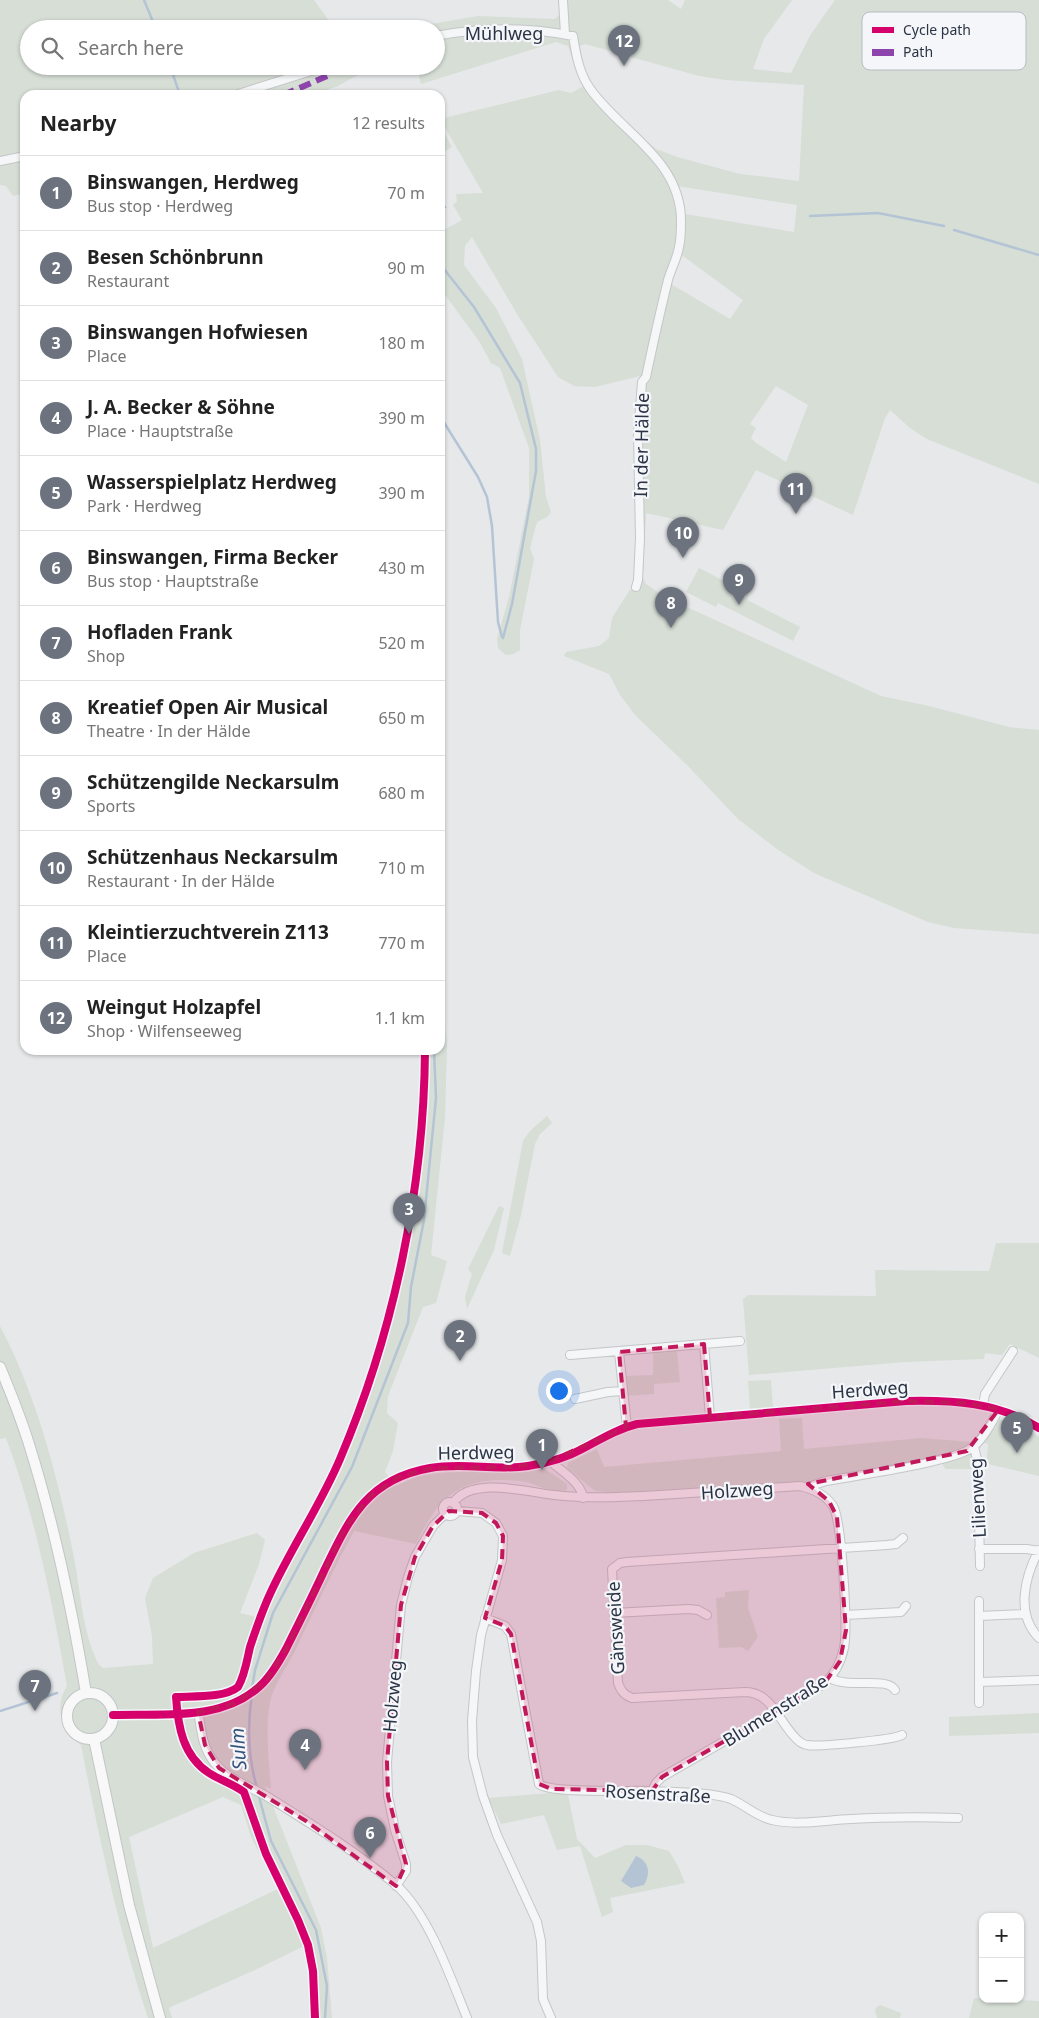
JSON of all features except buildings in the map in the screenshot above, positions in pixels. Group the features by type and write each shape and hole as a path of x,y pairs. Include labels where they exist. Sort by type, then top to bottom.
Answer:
{"main road":[{"path":"0,1367 28,1440 56,1541 86,1693"},
{"path":"86,1693 98,1694 104,1697 109,1702 113,1715 110,1728 94,1739 80,1737 73,1732 67,1719 69,1704 78,1696 86,1693"},
{"path":"94,1739 129,1905 160,2018"}],"street":[{"name":"In der Hälde","path":"563,0 569,35 578,66 589,88 611,114 655,154 672,181 679,203 681,220 679,248 669,276 646,376 642,382 638,434 640,538 636,588"},
{"name":"Mühlweg","path":"445,34 470,30 501,29 542,31 569,35"},
{"path":"251,90 298,75"},
{"path":"1,159 20,157"},
{"path":"570,1356 740,1341"},
{"path":"704,1344 710,1417"},
{"path":"983,1405 985,1394 1012,1351"},
{"path":"619,1352 627,1427"},
{"path":"575,1399 623,1391"},
{"name":"Herdweg","path":"113,1715 198,1712 224,1708 236,1703 260,1686 275,1669 286,1649 345,1528 362,1504 398,1478 431,1468 447,1466 514,1467 550,1462 581,1450 606,1434 627,1427 653,1422 906,1401 935,1401 983,1405 999,1409 1039,1428"},
{"path":"974,1447 999,1409"},
{"name":"Holzweg","path":"396,1886 406,1871 406,1864 395,1830 388,1796 387,1762 401,1605 408,1577 416,1557 433,1526 445,1514 445,1505 449,1503 455,1507 456,1499 466,1493 486,1488 512,1488 554,1496 583,1498 614,1498 800,1486 810,1489 814,1485 826,1481 938,1460 966,1452 974,1447"},
{"name":"Lilienweg","path":"974,1447 978,1464 980,1566"},
{"path":"550,1462 579,1487 583,1493 583,1498"},
{"name":"Blumenstraße","path":"652,1791 662,1777 824,1684 840,1661 845,1646 845,1615 837,1517 834,1507 821,1494 810,1489"},
{"path":"455,1507 482,1513 496,1523 503,1536 502,1560 485,1618 476,1672 472,1721 474,1757 483,1796 497,1835 537,1922 541,1942 543,1999 551,2018"},
{"path":"840,1549 896,1544 902,1538"},
{"name":"Gänsweide","path":"840,1549 620,1563 612,1569 618,1683 623,1693 632,1698 751,1692 758,1694 776,1712 794,1737 808,1746 882,1740 897,1738 902,1735"},
{"name":"Lilienweg","path":"979,1549 1039,1550"},
{"path":"1039,1550 1026,1582 1024,1604 1032,1628 1039,1638"},
{"path":"978,1601 979,1703"},
{"path":"845,1615 901,1612 906,1606"},
{"path":"614,1613 688,1609 698,1610 707,1615"},
{"path":"979,1616 1026,1614"},
{"name":"Rosenstraße","path":"485,1618 505,1626 512,1634 541,1786 552,1789 652,1791 722,1796 764,1817 778,1821 958,1818"},
{"path":"830,1678 843,1684 885,1682 895,1690"},
{"path":"979,1682 1039,1680"},
{"path":"198,1712 204,1745 210,1757 226,1774 268,1798 335,1841 396,1886 414,1906 428,1929 467,2018"}],"highlighted area":[{"path":"704,1344 710,1417 906,1401 966,1403 999,1409 967,1451 808,1484 829,1501 837,1517 846,1630 840,1661 824,1684 662,1777 652,1791 552,1789 539,1784 511,1634 505,1626 485,1618 502,1560 503,1536 496,1523 482,1513 449,1511 433,1526 415,1557 401,1605 387,1762 388,1796 406,1864 396,1886 306,1821 219,1768 205,1745 198,1712 236,1703 267,1679 286,1649 345,1528 370,1496 398,1477 431,1468 514,1467 550,1461 626,1427 619,1352"}],"shaded area":[{"path":"0,0 314,0 328,20 20,20 20,75 360,75 326,90 20,90 20,194 13,196 6,186 0,185"},
{"path":"558,0 668,0 681,9 685,0 792,0 764,39 753,69 791,73 811,34 835,0 1039,0 1039,484 927,439 910,428 890,410 885,418 853,515 756,470 723,530 646,513 643,577 646,584 665,597 881,696 929,706 1009,727 1039,730 1039,934 954,928 928,922 814,873 777,849 738,819 687,765 636,716 620,695 609,674 564,656 566,652 599,646 609,638 612,618 633,585 636,564 635,445 640,376 595,387 574,386 558,377 517,314 472,237 465,246 464,265 496,308 522,359 540,440 546,497 551,512 547,517 537,522 530,548 534,559 520,630 520,650 506,655 498,648 497,639 509,597 529,497 529,448 500,368 491,363 479,341 445,295 445,229 462,220 453,205 457,201 456,194 483,193 445,128 445,118 559,90 571,93 584,86 568,46 556,42 421,84 418,75 445,75 445,22 478,16 555,19 560,14","holes":["585,44 699,76 726,80 804,85 799,181 740,174 677,157 656,149 612,112 592,87 581,61 580,46","677,186 797,205 794,232 685,214","683,256 743,300 730,319 671,284","776,386 808,405 786,462 751,438 756,428 750,424"]},
{"path":"445,134 452,147 445,151"},
{"path":"699,568 749,594 747,600 800,627 793,641 718,603 716,607 686,592"},
{"path":"445,1028 447,1047 445,1117 431,1255 447,1261 436,1303 423,1307 388,1396 387,1413 398,1423 393,1451 385,1472 396,1486 414,1478 449,1472 545,1469 567,1484 567,1490 557,1491 526,1482 510,1480 479,1482 466,1486 445,1499 437,1508 416,1544 354,1531 295,1651 274,1689 270,1702 268,1724 271,1789 265,1786 321,1928 327,1958 332,2018 312,2018 311,1988 304,1946 169,2008 172,2018 148,2018 118,1917 81,1745 69,1733 60,1710 63,1694 67,1686 35,1529 6,1438 0,1439 0,1326 36,1410 54,1469 74,1558 85,1626 99,1665 103,1668 153,1664 152,1636 145,1598 153,1578 194,1553 257,1533 265,1540 259,1564 240,1613 256,1617 243,1663 247,1665 255,1636 269,1599 314,1518 336,1473 374,1371 390,1319 403,1266 421,1159 426,1055 445,1055","holes":["223,1797 241,1805 251,1837 278,1889 153,1948 129,1837"]},
{"path":"547,1116 552,1123 540,1134 535,1144 521,1215 510,1256 502,1253 523,1141 530,1131"},
{"path":"499,1206 504,1208 494,1250 467,1309 465,1297 472,1274 468,1269"},
{"path":"996,1243 1039,1243 1039,1358 1010,1344 1002,1355 985,1353 984,1359 905,1362 749,1375 743,1299 748,1295 876,1296 875,1270 989,1271"},
{"path":"677,1350 680,1382 654,1384 654,1394 626,1396 624,1376 653,1375 653,1353"},
{"path":"771,1380 773,1407 750,1409 748,1381"},
{"path":"802,1418 804,1449 921,1438 972,1442 966,1448 936,1457 814,1485 608,1498 607,1492 595,1491 567,1468 568,1463 597,1449 604,1467 781,1451 779,1419"},
{"path":"999,1419 1022,1426 1039,1437 1039,1476 986,1462 988,1444 984,1443 984,1439"},
{"path":"966,1454 975,1456 972,1469 946,1469 943,1466 943,1462"},
{"path":"749,1590 748,1608 758,1637 748,1651 741,1647 719,1648 716,1598 725,1597 725,1592"},
{"path":"1039,1713 1039,1733 949,1736 949,1717"},
{"path":"562,1792 568,1795 577,1839 595,1858 626,1845 647,1845 669,1851 685,1883 610,1898 613,1912 602,1917 580,1846 557,1850 544,1815 501,1824 488,1798"},
{"path":"974,1998 979,1998 979,2003 1039,2001 1039,2018 969,2018"},
{"path":"880,2005 901,2013 900,2018 877,2018 875,2010"}],"water":[{"path":"636,1856 646,1864 648,1876 644,1885 631,1888 621,1881"}],"waterway":[{"name":"Sulm","path":"144,0 152,20"},
{"name":"Sulm","path":"173,75 178,90"},
{"path":"810,216 878,213 944,226"},
{"path":"954,230 1039,255"},
{"path":"445,270 474,307 520,383 536,449 536,471 512,604 503,638"},
{"path":"445,424 478,477 487,497 492,526 498,622 502,637"},
{"name":"Sulm","path":"252,1689 255,1670 273,1613 352,1467 408,1323 411,1287 424,1220 436,1098 434,1055"},
{"path":"0,1711 57,1693"},
{"name":"Sulm","path":"252,1694 249,1741 257,1788"},
{"name":"Sulm","path":"258,1793 271,1841 316,1930 327,1986 325,2018"}],"marked path":[{"path":"295,90 330,75"}],"cycle path":[{"path":"315,2018 313,1971 308,1945 266,1854 244,1792 209,1773 193,1758 180,1730 176,1697 217,1695 232,1691 238,1687 252,1640 267,1600 332,1476 359,1411 376,1361 390,1310 412,1207 419,1154 425,1055"},
{"path":"113,1715 171,1714 209,1710 244,1698 260,1686 283,1654 333,1552 352,1518 375,1492 390,1481 408,1473 442,1466 504,1468 528,1466 569,1455 616,1431 637,1424 906,1401 941,1401 975,1404 1008,1413 1039,1428"}],"place":[{"name":"Weingut Holzapfel","path":"624,66"},
{"name":"Kleintierzuchtverein Z113","path":"796,514"},
{"name":"Schützenhaus Neckarsulm","path":"683,558"},
{"name":"Schützengilde Neckarsulm","path":"739,605"},
{"name":"Kreatief Open Air Musical","path":"671,628"},
{"name":"Binswangen Hofwiesen","path":"409,1234"},
{"name":"Besen Schönbrunn","path":"460,1361"},
{"name":"Wasserspielplatz Herdweg","path":"1017,1453"},
{"name":"Binswangen, Herdweg","path":"542,1470"},
{"name":"Hofladen Frank","path":"35,1711"},
{"name":"J. A. Becker & Söhne","path":"305,1770"},
{"name":"Binswangen, Firma Becker","path":"370,1858"}]}
